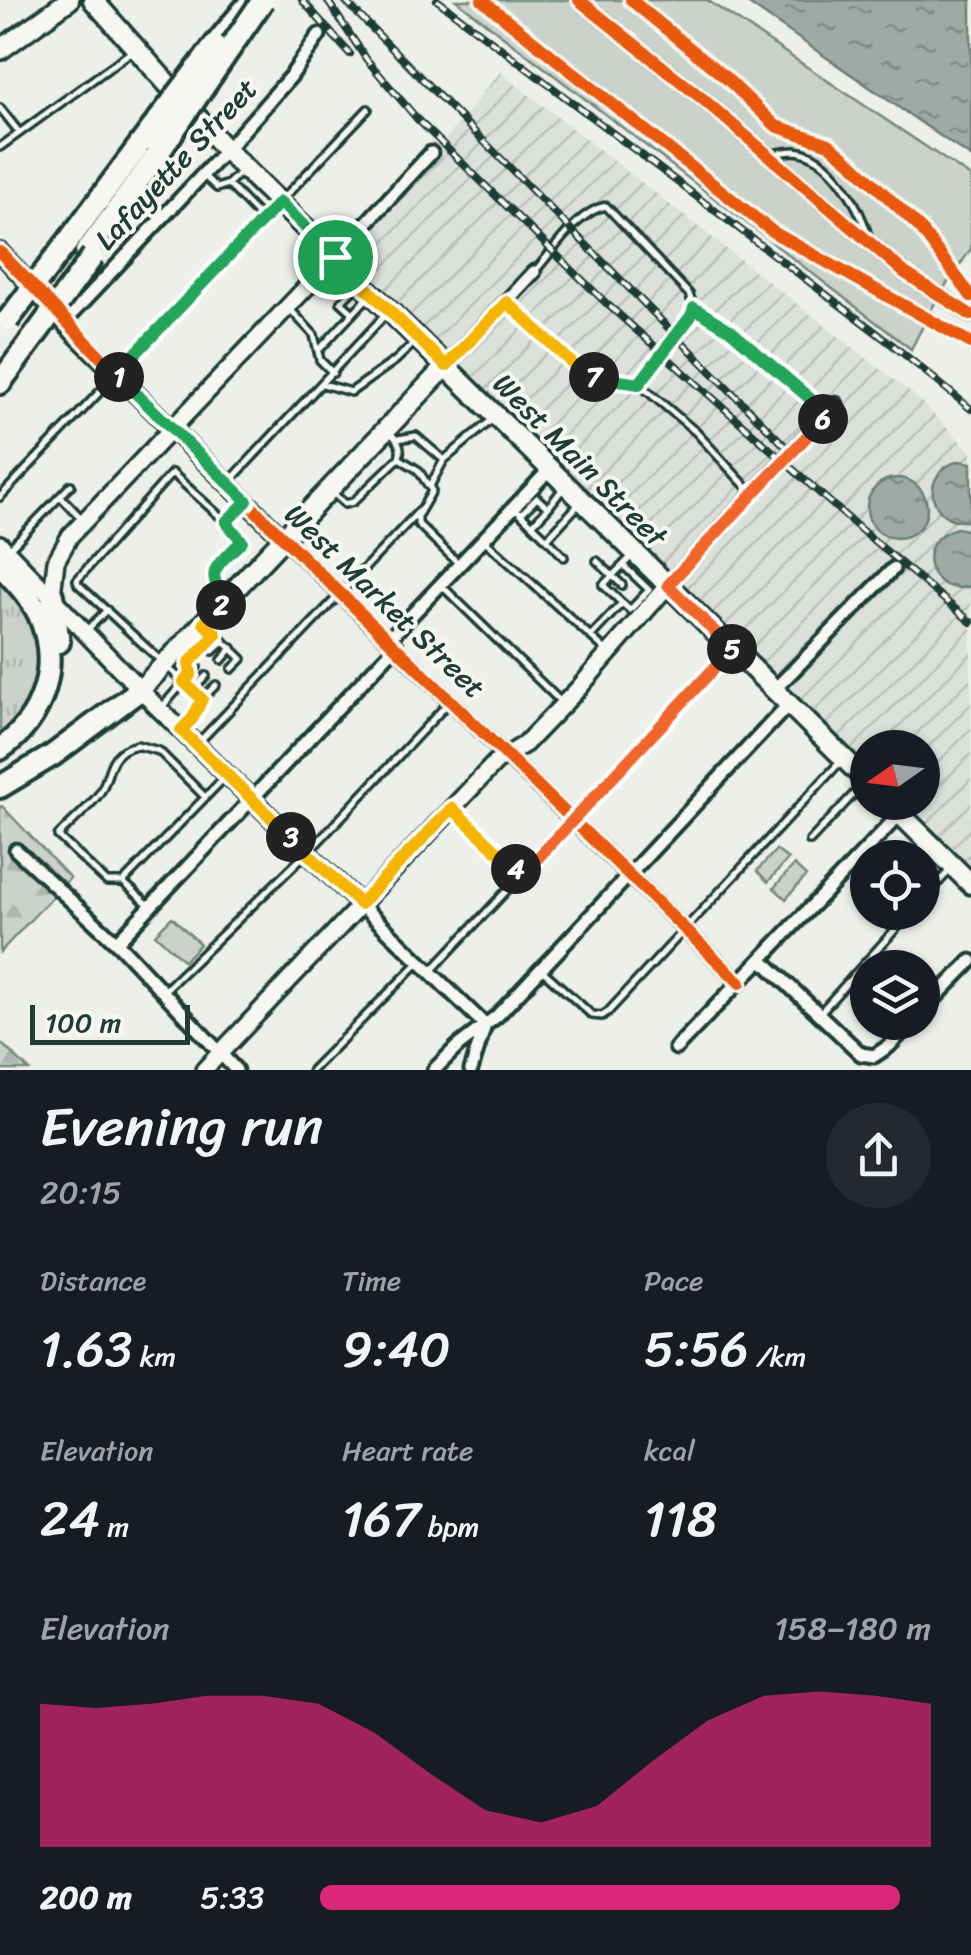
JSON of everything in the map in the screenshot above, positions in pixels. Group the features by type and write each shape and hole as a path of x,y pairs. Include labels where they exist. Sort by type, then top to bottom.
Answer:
{"highway":[{"path":"0,383 90,254 215,45 252,0"},
{"path":"152,154 265,0"},
{"path":"4,326 66,244 152,154 238,46 265,0"},
{"path":"0,371 30,336"},
{"path":"2,553 45,633 48,671 40,708"},
{"path":"0,749 22,730 58,681 60,649 52,595"},
{"path":"0,787 53,755 141,690"}],"main road":[{"path":"0,50 69,0"},
{"name":"West Main Street","path":"93,0 226,150 582,501 629,559 733,650 850,764"},
{"path":"141,690 165,664 210,628 228,598 329,490 392,434 446,366"},
{"path":"906,820 971,884"}],"street":[{"path":"579,0 905,273 971,315"},
{"name":"Lafayette Street","path":"64,322 226,150 291,76 319,35"},
{"path":"52,595 58,555 84,521 431,153"},
{"name":"West Market Street","path":"0,252 116,374 740,983"},
{"path":"446,366 534,272"},
{"path":"204,1070 499,759 525,744 563,704 609,653 655,580 698,548 832,409"},
{"path":"116,942 251,798 440,585 518,511 550,469"},
{"path":"2,553 52,595 196,745 485,1026"},
{"path":"774,690 893,569"},
{"path":"434,1070 485,1026 541,969 789,704"},
{"path":"676,1048 762,960 884,820"},
{"path":"16,850 116,942 236,1070"},
{"path":"762,960 861,1054 874,1056 892,1040"},
{"path":"940,993 971,961"},
{"path":"471,1070 485,1026"}],"lane":[{"path":"0,146 135,49"},
{"path":"0,108 19,132"},
{"path":"0,496 368,109"},
{"path":"768,155 796,151 820,160 861,213 872,245"},
{"path":"202,174 217,188 228,184 245,168"},
{"path":"228,184 263,220"},
{"path":"534,272 571,230 606,206 689,294 694,308 730,330 832,409"},
{"path":"354,312 342,302 366,288"},
{"path":"318,351 354,312 366,288"},
{"path":"507,302 574,365 593,377 639,384 696,432 753,494"},
{"path":"288,306 314,336 320,360 333,373"},
{"path":"639,384 694,308"},
{"path":"228,482 389,310"},
{"path":"323,384 350,392 396,360 418,338"},
{"path":"430,486 444,460 496,416"},
{"path":"392,434 416,436 444,460"},
{"path":"329,490 342,503 350,504 399,458 401,450 392,434"},
{"path":"196,745 431,495 430,486 418,470 399,458"},
{"path":"202,699 78,584 79,575 176,474 242,541 214,570 212,578 228,598"},
{"path":"2,553 71,485"},
{"path":"532,525 566,485"},
{"path":"60,496 84,521"},
{"path":"548,508 537,498 518,511 564,557"},
{"path":"226,522 247,501"},
{"path":"547,539 582,501"},
{"path":"420,510 420,527 460,565"},
{"path":"484,540 609,653"},
{"path":"629,559 604,585 630,610 641,603"},
{"path":"597,562 622,584"},
{"path":"440,585 563,704"},
{"path":"592,636 622,603"},
{"path":"86,632 107,610"},
{"path":"191,674 189,663 210,628 242,659 232,668"},
{"path":"213,651 224,640"},
{"path":"222,660 232,648"},
{"path":"430,972 733,650"},
{"path":"160,709 197,667"},
{"path":"193,690 206,676"},
{"path":"181,730 216,685"},
{"path":"162,993 307,852 451,700"},
{"path":"150,906 123,882 106,882 58,836 100,793 109,766 122,752 137,745 159,751 205,796"},
{"path":"541,969 582,1008 602,1016 844,758"},
{"path":"123,882 227,774"},
{"path":"810,840 850,799"},
{"path":"452,808 522,875"},
{"path":"940,880 953,866"},
{"path":"818,1014 895,930"},
{"path":"312,1070 419,962"}],"shaded area":[{"path":"500,72 916,397 971,452 971,868 922,820 940,820 940,730 850,730 850,749 352,255"}],"green space":[{"path":"456,0 707,0 971,177 971,249 939,295 911,349"},
{"path":"0,576 30,618 40,658 31,699 0,740"},
{"path":"0,807 70,878 0,952"},
{"path":"776,850 788,859 768,882 757,871"},
{"path":"794,865 806,876 786,899 774,888"},
{"path":"172,917 200,944 184,961 155,934"},
{"path":"0,1042 29,1070 0,1070"}],"water":[{"path":"743,0 971,0 971,157"},
{"path":"959,461 971,463 968,521 944,514 933,496 938,475"},
{"path":"897,478 918,487 927,508 918,529 897,538 876,529 867,508 876,487"},
{"path":"957,528 971,531 971,586 956,588 935,576 930,555 943,534"}],"railway":[{"path":"302,0 350,54"},
{"path":"327,0 367,60 418,120 607,304 971,622"},
{"path":"344,0 793,454"},
{"path":"437,0 894,346 971,409"}],"cycle path":[{"path":"482,0 773,232 971,343"},
{"path":"579,0 704,100 905,273 971,315"},
{"path":"631,0 726,78 776,126 829,144 853,164 920,228 971,296"},
{"path":"0,252 140,398 740,983"}],"route":[{"path":"280,202 335,257 446,366 507,302 574,365 593,377 639,384 694,308 730,330 828,414 698,548 668,585 733,650 522,875 452,808 360,904 181,730 193,718 202,699 184,682 191,674 189,663 216,634 204,623 228,598 212,578 214,570 242,541 226,522 247,501 116,374 280,202"}]}
